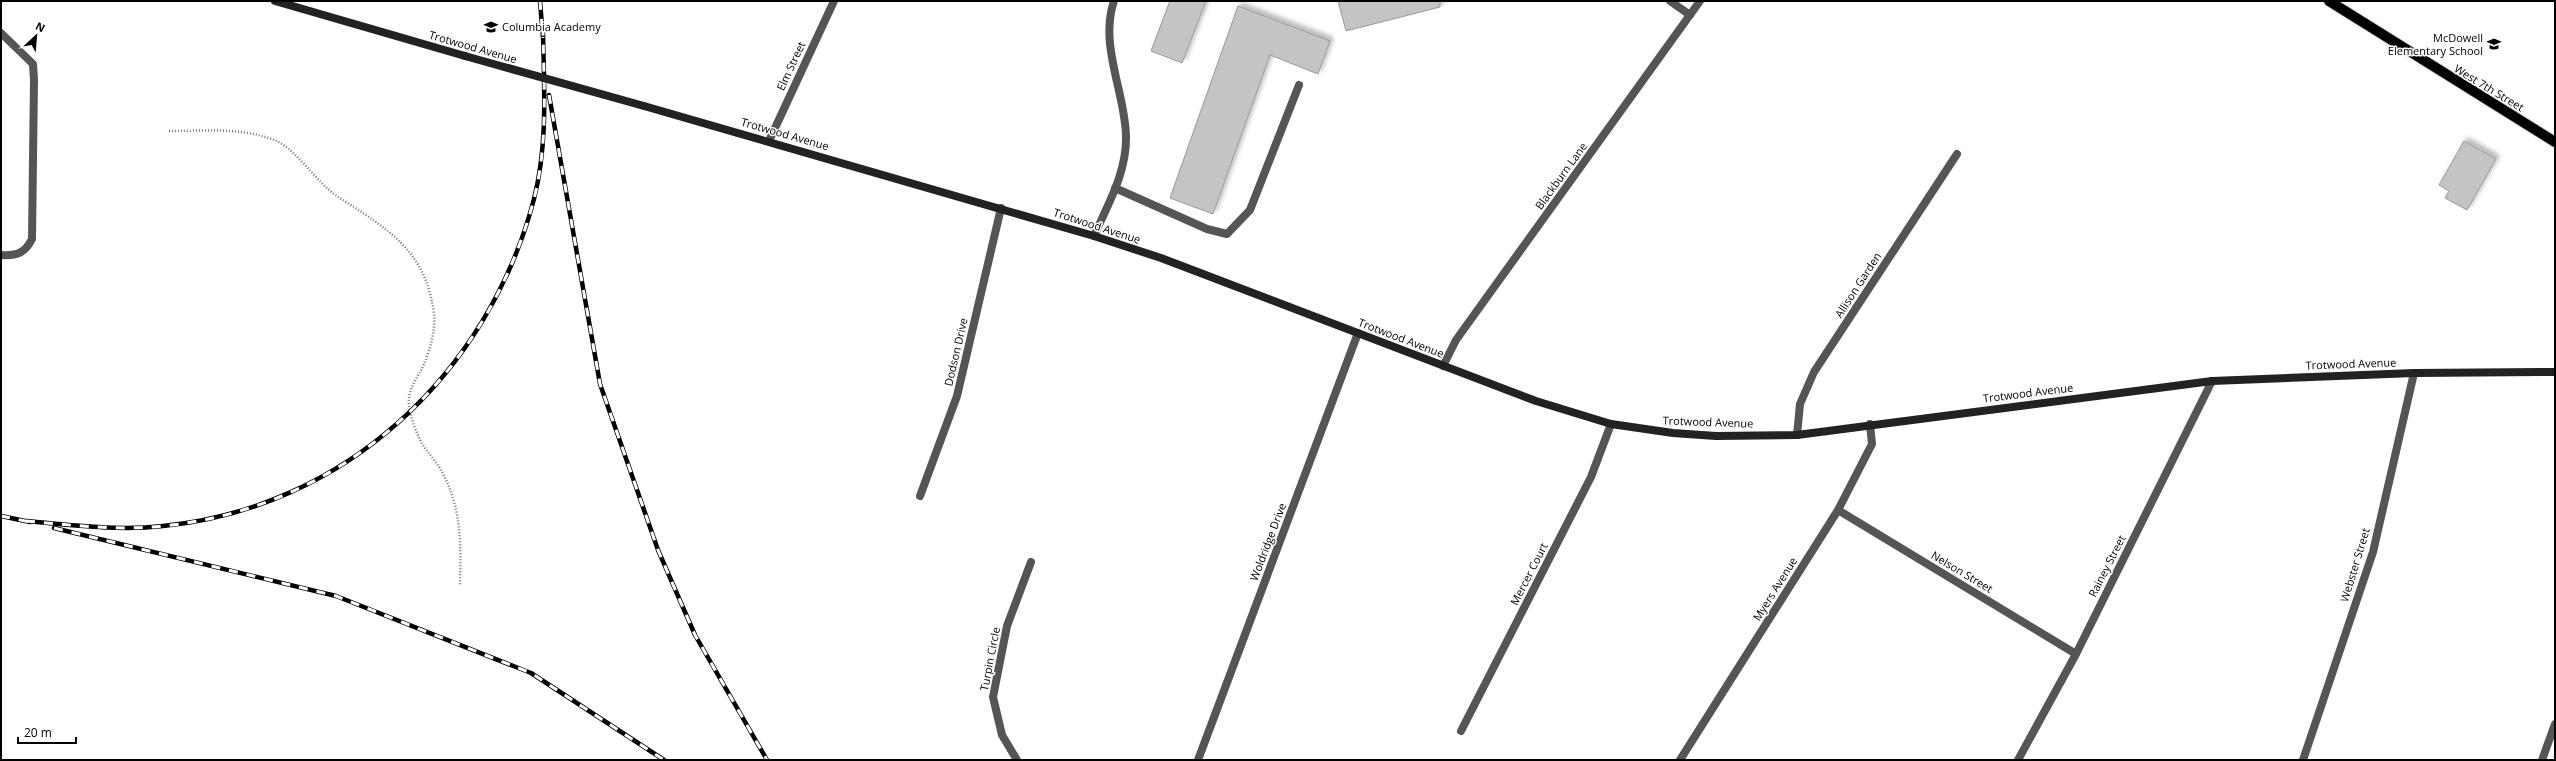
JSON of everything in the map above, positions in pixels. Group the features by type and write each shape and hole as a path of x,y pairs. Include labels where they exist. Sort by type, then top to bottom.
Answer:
{"main road":[{"name":"Trotwood Avenue","path":"275,1 769,141 1094,236 1161,258 1536,401 1611,424 1673,433 1716,436 1797,435 1870,424 2212,381 2414,373 2555,372"},
{"name":"West 7th Street","path":"2329,1 2555,142"}],"street":[{"name":"Elm Street","path":"769,141 834,1"},
{"path":"1094,236 1124,167 1126,136 1111,51 1109,14 1114,1"},
{"path":"1670,1 1690,15"},
{"name":"Blackburn Lane","path":"1443,366 1456,340 1700,1"},
{"path":"1,33 33,64 34,80 32,239 27,250 15,256 1,255"},
{"path":"1115,188 1207,230 1227,234 1250,210 1299,85"},
{"name":"Allison Garden","path":"1797,435 1800,404 1814,372 1957,154"},
{"name":"Dodson Drive","path":"920,496 957,396 1001,208"},
{"name":"Woldridge Drive","path":"1198,760 1358,332"},
{"name":"Webster Street","path":"2303,760 2373,552 2414,373"},
{"name":"Rainey Street","path":"2018,760 2076,654 2212,381"},
{"name":"Mercer Court","path":"1461,731 1590,477 1611,424"},
{"name":"Myers Avenue","path":"1680,760 1838,510 1872,444 1870,424"},
{"name":"Nelson Street","path":"1838,510 2076,654"},
{"name":"Turpin Circle","path":"1017,760 1002,735 993,697 1007,626 1031,562"},
{"path":"2542,760 2555,724"}],"path":[{"path":"169,131 236,132 260,135 276,141 294,155 330,191 384,226 404,243 416,259 430,293 434,316 432,340 425,362 408,394 408,403 423,445 444,474 457,504 461,537 460,585"}],"building":[{"path":"1170,1 1206,1 1182,63 1151,51"},
{"path":"1338,1 1440,1 1440,7 1346,31"},
{"path":"1238,6 1330,41 1318,74 1270,55 1213,214 1170,198"},
{"path":"2464,141 2496,159 2467,210 2445,198 2449,191 2439,185"}],"railway":[{"path":"540,1 543,38"},
{"path":"26,521 94,527 129,528 163,526 229,514 291,492 348,461 400,421 444,375 482,321 512,263 534,199 541,158 544,116 543,32"},
{"path":"549,95 600,384 658,550 695,635 767,760"},
{"path":"1,516 30,522"},
{"path":"54,528 336,596 531,673 664,760"}],"place":[{"name":"Columbia Academy","path":"491,27"},
{"name":"McDowell Elementary School","path":"2494,44"}]}
